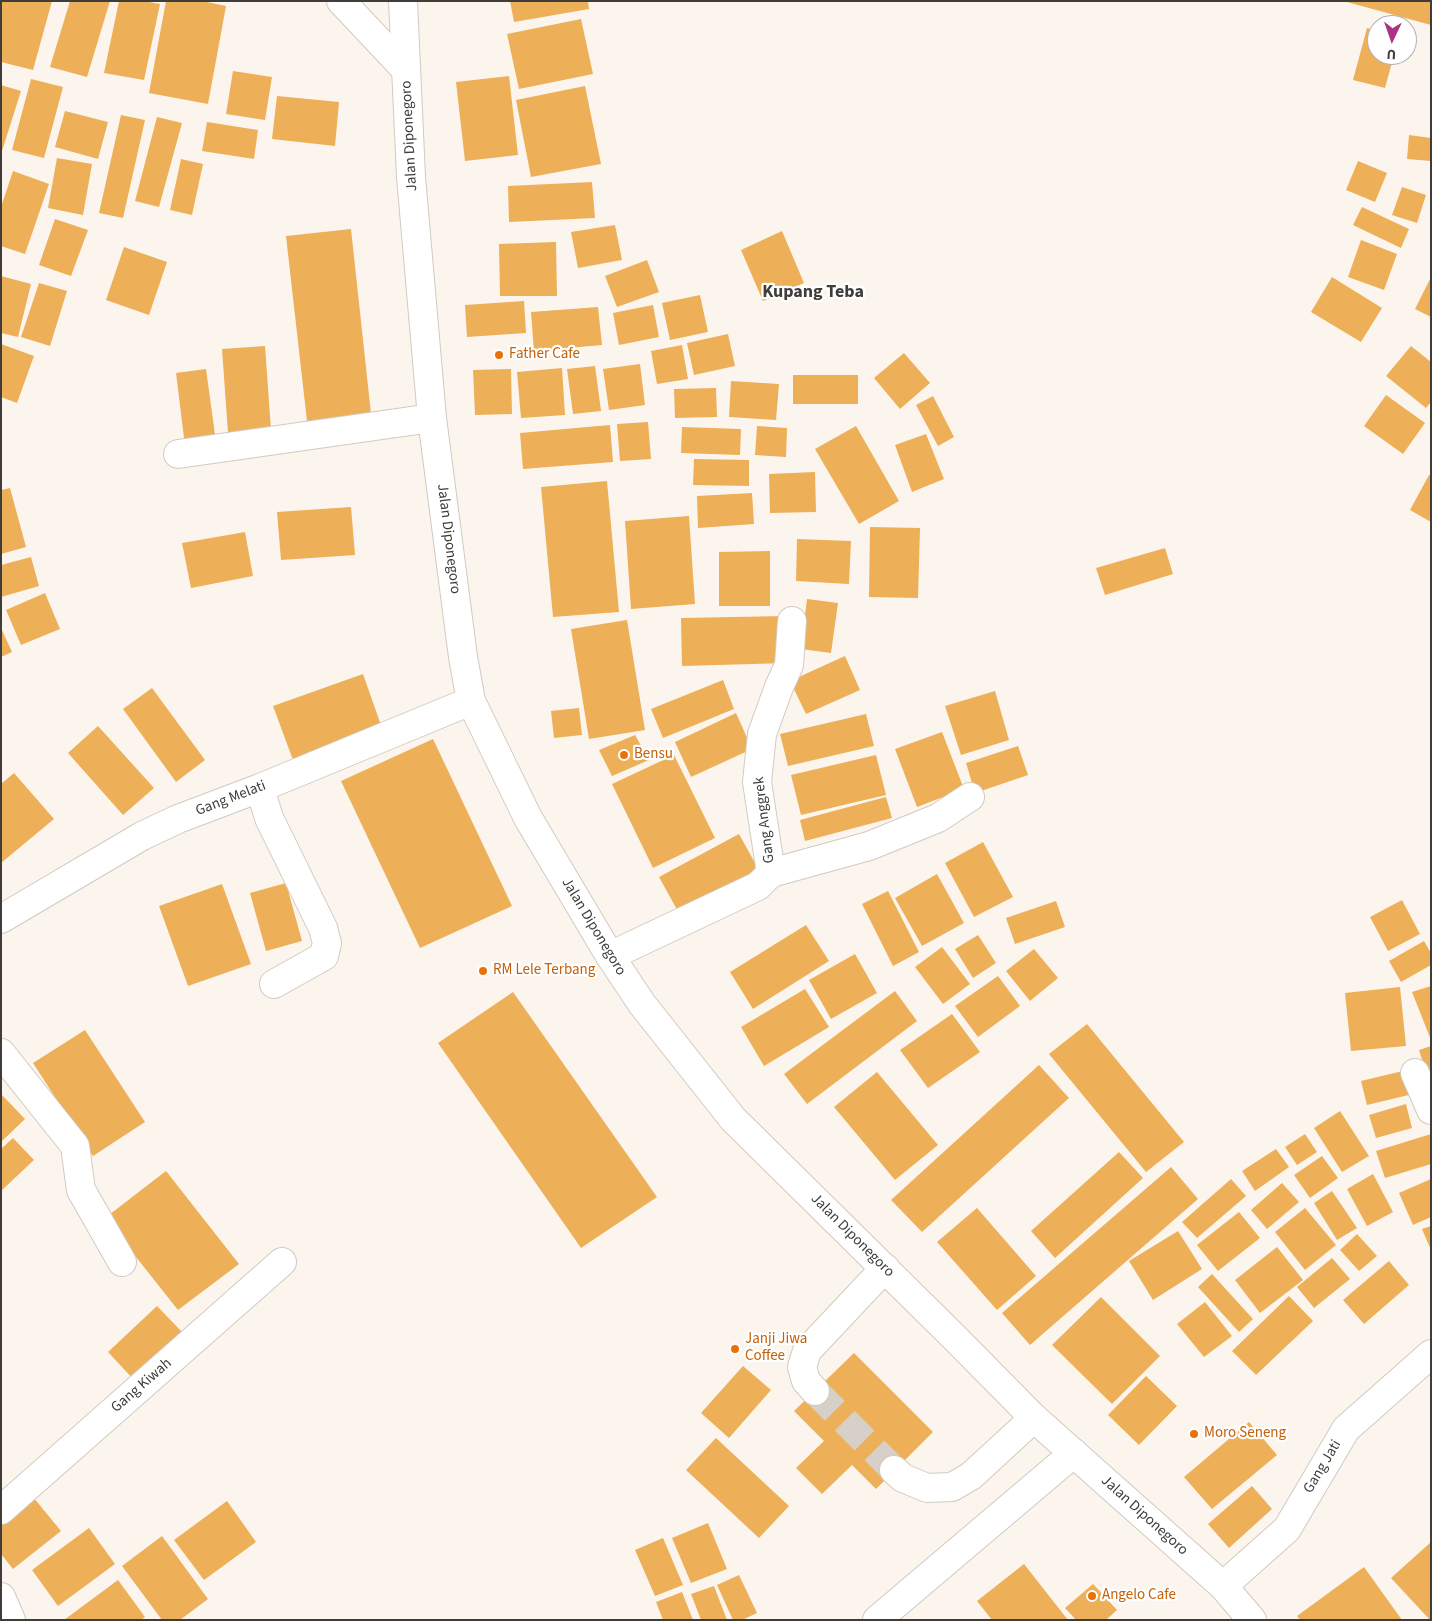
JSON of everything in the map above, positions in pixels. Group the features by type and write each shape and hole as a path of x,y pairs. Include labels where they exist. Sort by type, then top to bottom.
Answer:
{"street":[{"path":"341,1 406,70"},
{"name":"Jalan Diponegoro","path":"403,1 411,177 432,418 463,657 471,700 528,818 610,956 642,1004 733,1119 1034,1418 1223,1586 1252,1620"},
{"path":"178,454 432,418"},
{"name":"Gang Anggrek","path":"610,956 758,886 771,873 758,772 762,734 789,665 792,621"},
{"name":"Gang Melati","path":"1,919 142,836 178,819 260,788 471,700"},
{"path":"260,788 269,818 323,928 327,943 324,956 274,984"},
{"path":"771,873 869,846 938,818 970,797"},
{"path":"1,1053 75,1146 81,1190 122,1262"},
{"path":"1415,1072 1431,1110"},
{"name":"Gang Kiwah","path":"1,1510 282,1262"},
{"path":"815,1391 806,1381 802,1367 807,1351 885,1268"},
{"name":"Gang Jati","path":"1223,1586 1287,1529 1346,1429 1431,1354"},
{"path":"894,1470 903,1478 928,1488 952,1487 971,1476 1034,1418"},
{"path":"877,1620 1074,1453"},
{"path":"1,1597 11,1620"}],"building":[{"path":"1,1 52,1 33,70 1,62"},
{"path":"70,1 110,1 87,77 50,67"},
{"path":"119,1 144,1 160,4 144,80 104,73"},
{"path":"166,1 202,1 226,6 208,104 149,93"},
{"path":"510,1 588,1 589,9 514,22"},
{"path":"1431,1 1431,25 1417,21 1417,15 1394,15 1347,2"},
{"path":"581,19 593,74 519,89 507,34"},
{"path":"1367,28 1367,65 1391,65 1385,88 1353,80"},
{"path":"233,71 272,77 265,120 226,114"},
{"path":"509,76 518,155 465,161 456,82"},
{"path":"31,79 63,87 44,158 12,150"},
{"path":"1,85 21,91 2,151 1,151"},
{"path":"585,86 601,164 531,177 516,100"},
{"path":"277,96 339,102 335,146 272,139"},
{"path":"65,111 108,122 98,159 55,147"},
{"path":"121,115 145,120 123,218 99,213"},
{"path":"157,117 182,123 159,207 135,201"},
{"path":"207,122 258,130 254,159 202,151"},
{"path":"1409,135 1431,138 1431,161 1407,159"},
{"path":"57,158 92,164 83,215 48,208"},
{"path":"181,159 203,164 192,215 170,210"},
{"path":"1358,161 1387,173 1375,202 1346,190"},
{"path":"13,171 49,184 25,254 1,246 1,207"},
{"path":"592,182 595,218 509,222 508,186"},
{"path":"1402,187 1426,195 1417,223 1392,215"},
{"path":"1362,207 1409,229 1401,248 1353,225"},
{"path":"55,219 88,230 71,276 39,265"},
{"path":"615,225 622,260 578,268 571,232"},
{"path":"351,229 372,423 308,430 286,236"},
{"path":"782,231 804,283 763,301 741,250"},
{"path":"1361,240 1397,254 1384,290 1348,277"},
{"path":"556,242 557,296 500,296 499,244"},
{"path":"124,247 167,262 149,315 106,300"},
{"path":"647,260 659,292 617,307 605,276"},
{"path":"1,276 31,284 18,337 1,333"},
{"path":"1332,277 1382,308 1361,342 1311,312"},
{"path":"1431,277 1431,317 1415,309"},
{"path":"39,283 67,291 50,346 21,337"},
{"path":"700,295 708,332 670,340 662,303"},
{"path":"524,301 526,333 467,337 465,305"},
{"path":"653,305 659,337 619,345 613,313"},
{"path":"598,307 602,345 534,351 531,312"},
{"path":"728,334 735,366 694,375 687,343"},
{"path":"1,344 34,356 17,403 1,397"},
{"path":"682,345 688,379 657,384 651,351"},
{"path":"265,346 271,430 228,433 222,349"},
{"path":"1411,346 1431,362 1431,402 1426,408 1386,376"},
{"path":"904,353 930,383 900,409 874,378"},
{"path":"640,364 645,405 609,410 603,369"},
{"path":"595,366 601,411 573,414 567,369"},
{"path":"562,368 565,415 521,418 517,372"},
{"path":"206,369 216,442 185,446 176,373"},
{"path":"511,369 512,414 475,415 473,370"},
{"path":"793,375 858,375 858,404 793,404"},
{"path":"731,381 779,384 776,420 729,417"},
{"path":"716,388 717,417 675,418 674,389"},
{"path":"1386,395 1425,423 1403,454 1364,426"},
{"path":"933,396 954,437 938,446 916,405"},
{"path":"648,422 651,459 620,461 617,424"},
{"path":"610,425 613,462 523,469 520,433"},
{"path":"757,426 787,428 786,457 755,455"},
{"path":"856,426 899,501 859,524 815,449"},
{"path":"682,427 741,429 740,455 681,453"},
{"path":"926,434 944,479 912,492 895,445"},
{"path":"694,459 749,460 749,486 693,485"},
{"path":"815,472 816,512 770,513 769,474"},
{"path":"1429,475 1431,475 1431,522 1410,510"},
{"path":"607,481 619,612 553,617 541,487"},
{"path":"10,488 26,547 1,554 1,490"},
{"path":"752,493 754,524 698,528 697,496"},
{"path":"351,507 355,555 281,560 277,512"},
{"path":"689,516 695,604 631,609 625,521"},
{"path":"870,527 920,528 918,598 869,597"},
{"path":"245,532 253,576 191,588 182,543"},
{"path":"797,539 851,541 849,584 796,581"},
{"path":"1165,548 1173,574 1105,595 1096,568"},
{"path":"770,551 770,606 719,606 719,552"},
{"path":"31,557 39,586 1,597 1,565"},
{"path":"45,593 60,629 21,645 6,610"},
{"path":"807,599 838,603 831,653 801,649"},
{"path":"786,616 787,663 682,666 681,618"},
{"path":"627,620 645,730 589,739 571,629"},
{"path":"1,628 12,652 1,657"},
{"path":"845,656 860,690 806,714 790,681"},
{"path":"363,674 382,728 293,760 273,706"},
{"path":"723,680 734,709 663,738 651,709"},
{"path":"152,688 205,760 176,782 123,709"},
{"path":"995,691 1009,740 961,755 945,706"},
{"path":"579,708 582,735 554,738 551,711"},
{"path":"736,713 752,749 691,777 675,742"},
{"path":"866,714 874,746 788,766 780,734"},
{"path":"98,726 154,788 123,815 68,753"},
{"path":"942,732 964,789 917,807 895,749"},
{"name":"Bensu","path":"635,735 649,760 612,776 599,750"},
{"path":"433,739 512,906 420,948 341,781"},
{"path":"1018,746 1028,775 975,793 966,763"},
{"path":"674,755 715,838 653,868 612,784"},
{"path":"876,755 886,795 801,815 791,775"},
{"path":"14,773 54,819 1,863 1,784"},
{"path":"886,797 892,818 805,841 800,820"},
{"path":"739,834 760,872 680,915 659,877"},
{"path":"983,842 1013,897 974,917 945,863"},
{"path":"937,874 964,923 922,946 895,898"},
{"path":"286,883 302,941 266,951 250,893"},
{"path":"222,884 251,964 188,986 159,906"},
{"path":"888,891 919,952 893,966 862,904"},
{"path":"1402,900 1420,934 1388,951 1370,917"},
{"path":"1056,901 1065,927 1015,944 1006,918"},
{"path":"806,925 829,961 753,1009 730,972"},
{"path":"978,935 996,963 973,978 955,949"},
{"path":"1424,941 1431,953 1431,965 1401,982 1389,961"},
{"path":"942,947 970,984 943,1004 915,967"},
{"path":"1034,949 1058,978 1030,1001 1006,971"},
{"path":"855,954 877,993 831,1019 809,980"},
{"path":"998,976 1020,1006 978,1037 955,1006"},
{"path":"1431,986 1431,1040 1412,992"},
{"path":"1400,987 1406,1046 1351,1051 1345,993"},
{"path":"805,989 829,1027 764,1066 741,1027"},
{"path":"895,991 917,1021 807,1104 784,1074"},
{"path":"513,992 657,1197 581,1248 438,1043"},
{"path":"952,1014 980,1052 928,1088 900,1050"},
{"path":"1087,1024 1184,1142 1146,1172 1049,1054"},
{"path":"85,1030 145,1122 93,1156 33,1063"},
{"path":"1431,1046 1431,1084 1430,1084 1419,1050"},
{"path":"1039,1065 1069,1098 922,1232 891,1200"},
{"path":"1411,1069 1417,1093 1367,1105 1361,1081"},
{"path":"877,1072 938,1145 895,1180 834,1107"},
{"path":"1,1094 25,1119 1,1142"},
{"path":"1406,1104 1412,1128 1376,1138 1369,1115"},
{"path":"1340,1111 1369,1156 1342,1172 1314,1128"},
{"path":"1305,1134 1317,1152 1297,1165 1285,1147"},
{"path":"1431,1134 1431,1164 1385,1178 1376,1151"},
{"path":"13,1138 34,1160 1,1191 1,1149"},
{"path":"1276,1149 1289,1167 1255,1191 1242,1171"},
{"path":"1119,1152 1143,1178 1055,1258 1031,1231"},
{"path":"1322,1156 1338,1178 1310,1198 1294,1175"},
{"path":"1171,1167 1198,1199 1030,1345 1002,1313"},
{"path":"166,1171 239,1264 178,1310 105,1218"},
{"path":"1373,1174 1393,1212 1367,1226 1347,1189"},
{"path":"1231,1179 1246,1196 1197,1238 1182,1222"},
{"path":"1431,1179 1431,1217 1413,1225 1399,1193"},
{"path":"1282,1183 1299,1202 1267,1229 1251,1210"},
{"path":"1332,1191 1357,1228 1337,1240 1314,1203"},
{"path":"977,1208 1036,1276 997,1310 937,1242"},
{"path":"1305,1208 1336,1245 1305,1270 1275,1232"},
{"path":"1239,1212 1260,1238 1218,1271 1197,1245"},
{"path":"1431,1226 1431,1250 1422,1229"},
{"path":"1178,1231 1202,1269 1153,1300 1129,1261"},
{"path":"1357,1234 1377,1256 1359,1271 1340,1250"},
{"path":"1277,1247 1303,1280 1260,1313 1235,1280"},
{"path":"1332,1258 1350,1279 1314,1308 1297,1287"},
{"path":"1389,1261 1409,1285 1364,1324 1343,1300"},
{"path":"1212,1274 1253,1319 1239,1332 1198,1287"},
{"path":"1289,1296 1313,1321 1256,1375 1232,1351"},
{"path":"1101,1297 1160,1356 1112,1404 1052,1345"},
{"path":"1205,1302 1232,1336 1204,1357 1177,1324"},
{"path":"157,1306 184,1334 135,1381 108,1352"},
{"path":"854,1353 933,1432 876,1489 852,1465 822,1494 796,1468 824,1441 794,1411"},
{"path":"743,1366 771,1390 729,1438 701,1413"},
{"path":"1146,1376 1177,1406 1139,1445 1108,1415"},
{"path":"1249,1422 1277,1455 1212,1509 1184,1477"},
{"path":"716,1438 789,1506 759,1538 686,1470"},
{"path":"1252,1486 1272,1509 1229,1548 1208,1524"},
{"path":"33,1497 61,1531 13,1569 1,1554 1,1522"},
{"path":"227,1501 256,1542 204,1580 174,1540"},
{"path":"708,1523 727,1569 691,1583 672,1538"},
{"path":"89,1528 115,1564 58,1606 32,1570"},
{"path":"162,1536 208,1599 180,1620 162,1620 122,1566"},
{"path":"663,1538 683,1585 655,1596 635,1550"},
{"path":"1431,1542 1431,1620 1430,1620 1391,1578"},
{"path":"1024,1564 1068,1620 992,1620 977,1601"},
{"path":"1364,1567 1402,1620 1300,1620 1297,1616"},
{"path":"739,1575 757,1613 742,1620 733,1620 717,1585"},
{"path":"118,1580 145,1617 141,1620 64,1620"},
{"name":"Angelo Cafe","path":"1093,1584 1117,1610 1106,1620 1076,1620 1065,1608"},
{"path":"714,1586 727,1620 701,1620 691,1594"},
{"path":"682,1592 693,1620 663,1620 656,1602"}],"tunnel":[{"path":"815,1391 894,1470"}],"place":[{"name":"Father Cafe","path":"499,355"},
{"name":"Bensu","path":"624,755"},
{"name":"RM Lele Terbang","path":"483,971"},
{"name":"Janji Jiwa Coffee","path":"735,1349"},
{"name":"Moro Seneng","path":"1194,1434"},
{"name":"Angelo Cafe","path":"1092,1596"}],"district":[{"name":"Kupang Teba","path":"813,293"}]}
